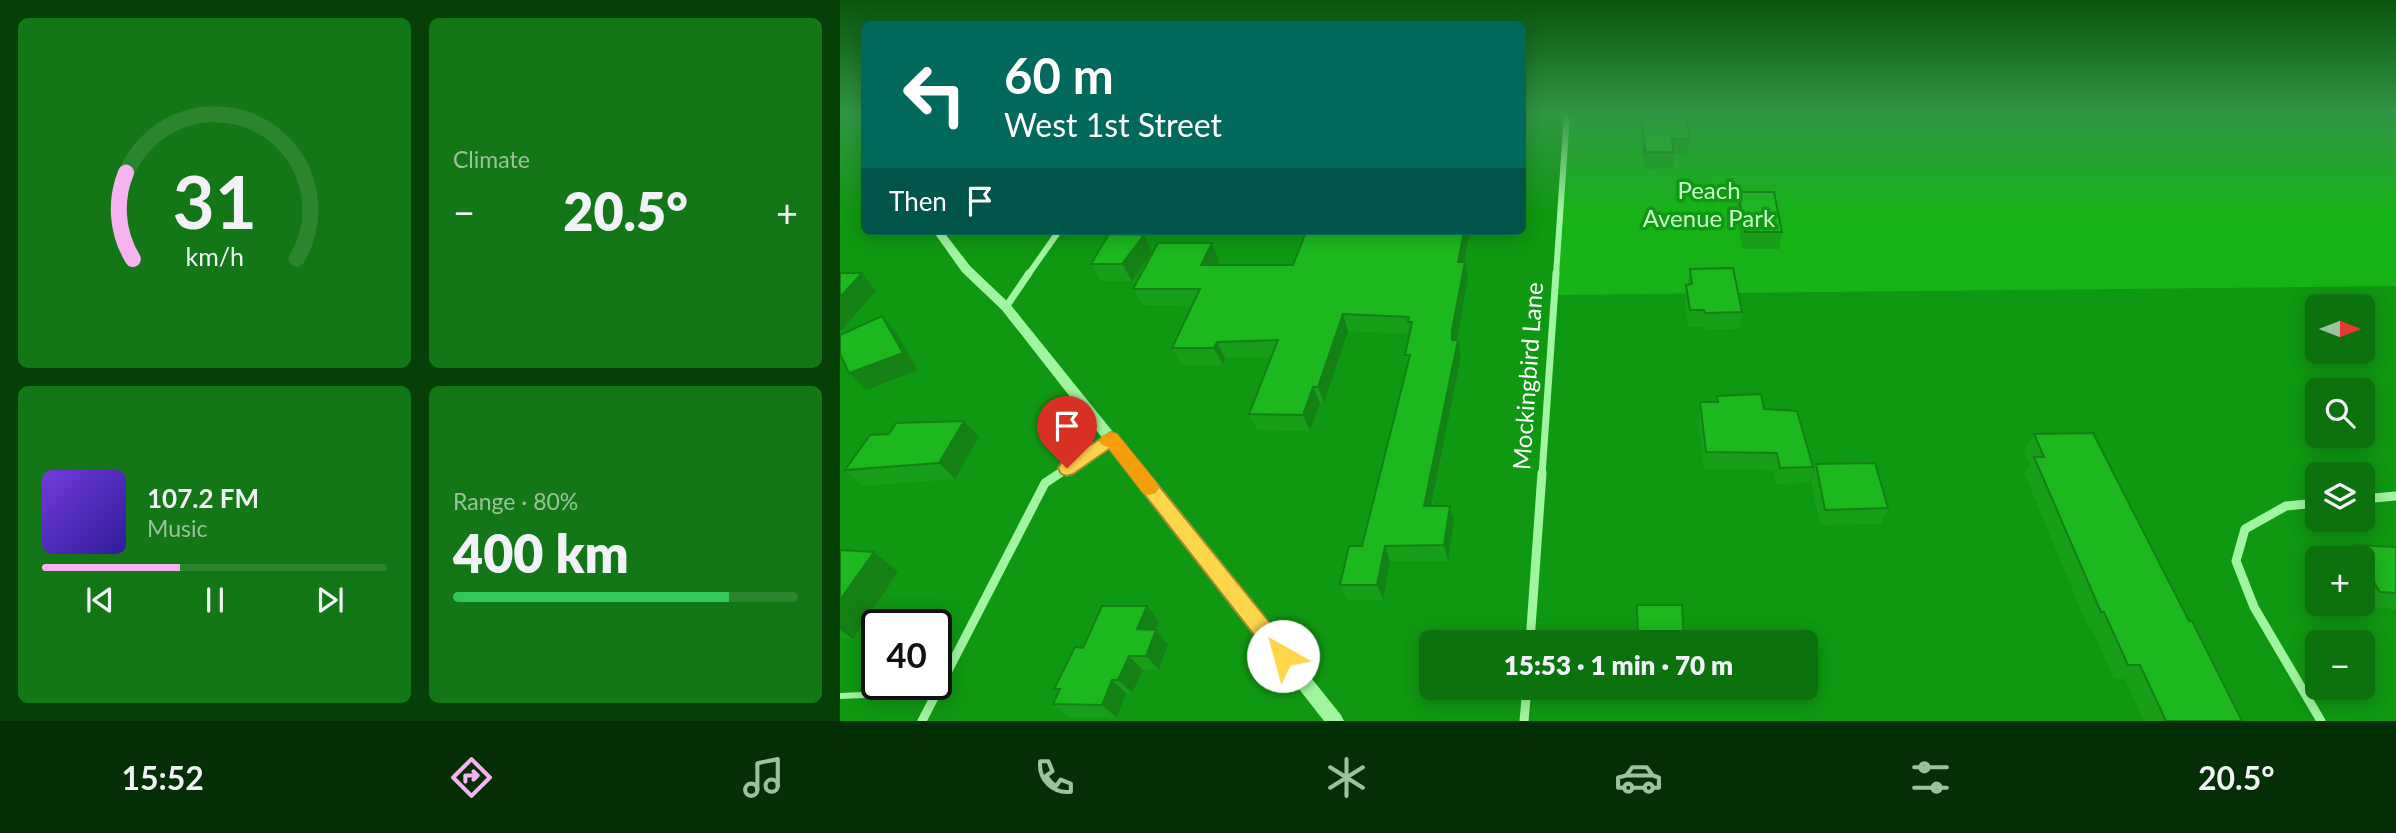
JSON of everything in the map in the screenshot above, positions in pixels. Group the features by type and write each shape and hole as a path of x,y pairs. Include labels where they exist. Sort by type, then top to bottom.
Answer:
{"street":[{"name":"Mockingbird Lane","path":"1531,630 1565,147"},
{"path":"941,235 966,269 1006,307 1335,721"},
{"path":"1006,307 1056,235"},
{"path":"952,663 1045,483 1111,439"},
{"path":"2375,498 2394,497"},
{"path":"2305,504 2286,506 2245,529 2236,561 2255,607 2321,721"},
{"path":"922,721 933,700"},
{"path":"1524,721 1526,700"}],"lane":[{"path":"840,696 861,695"}],"green space":[{"name":"Peach Avenue Park","path":"1565,147 2396,147 2396,286 1554,295"}],"building":[{"path":"1645,147 1673,147 1674,152 1645,152"},
{"path":"1738,192 1774,192 1782,232 1745,232"},
{"path":"1108,235 1144,235 1122,264 1091,264"},
{"path":"1305,235 1463,235 1458,262 1465,262 1452,330 1452,340 1458,340 1424,506 1450,506 1444,545 1385,546 1377,585 1340,585 1349,546 1362,546 1410,355 1405,355 1412,322 1408,322 1409,317 1343,314 1318,387 1313,387 1303,415 1249,414 1278,340 1217,342 1214,348 1172,348 1200,289 1133,289 1158,243 1212,243 1201,265 1293,265"},
{"path":"1733,268 1742,312 1705,313 1704,310 1690,310 1686,285 1692,284 1690,269"},
{"path":"840,273 862,273 840,297"},
{"path":"882,316 903,353 849,373 840,354 840,335"},
{"path":"1761,394 1764,409 1797,411 1813,467 1780,468 1777,453 1706,452 1700,402 1718,402 1717,396"},
{"path":"964,421 939,463 845,470 870,435 889,434 896,423"},
{"path":"2093,433 2242,721 2166,721 2140,665 2128,665 2104,612 2101,612 2034,457 2044,457 2034,434"},
{"path":"1875,463 1888,508 1825,510 1816,464"},
{"path":"2375,546 2396,547 2396,593 2380,592 2375,584"},
{"path":"840,550 874,552 840,600"},
{"path":"1637,605 1682,605 1683,630 1638,630"},
{"path":"1102,606 1147,606 1137,629 1156,630 1146,656 1129,656 1118,680 1112,680 1102,705 1053,704 1060,689 1054,689 1075,647 1083,648"}],"slow traffic":[{"path":"1108,441 1111,439 1149,488"}],"route":[{"path":"1067,468 1111,439 1283,656"}]}
